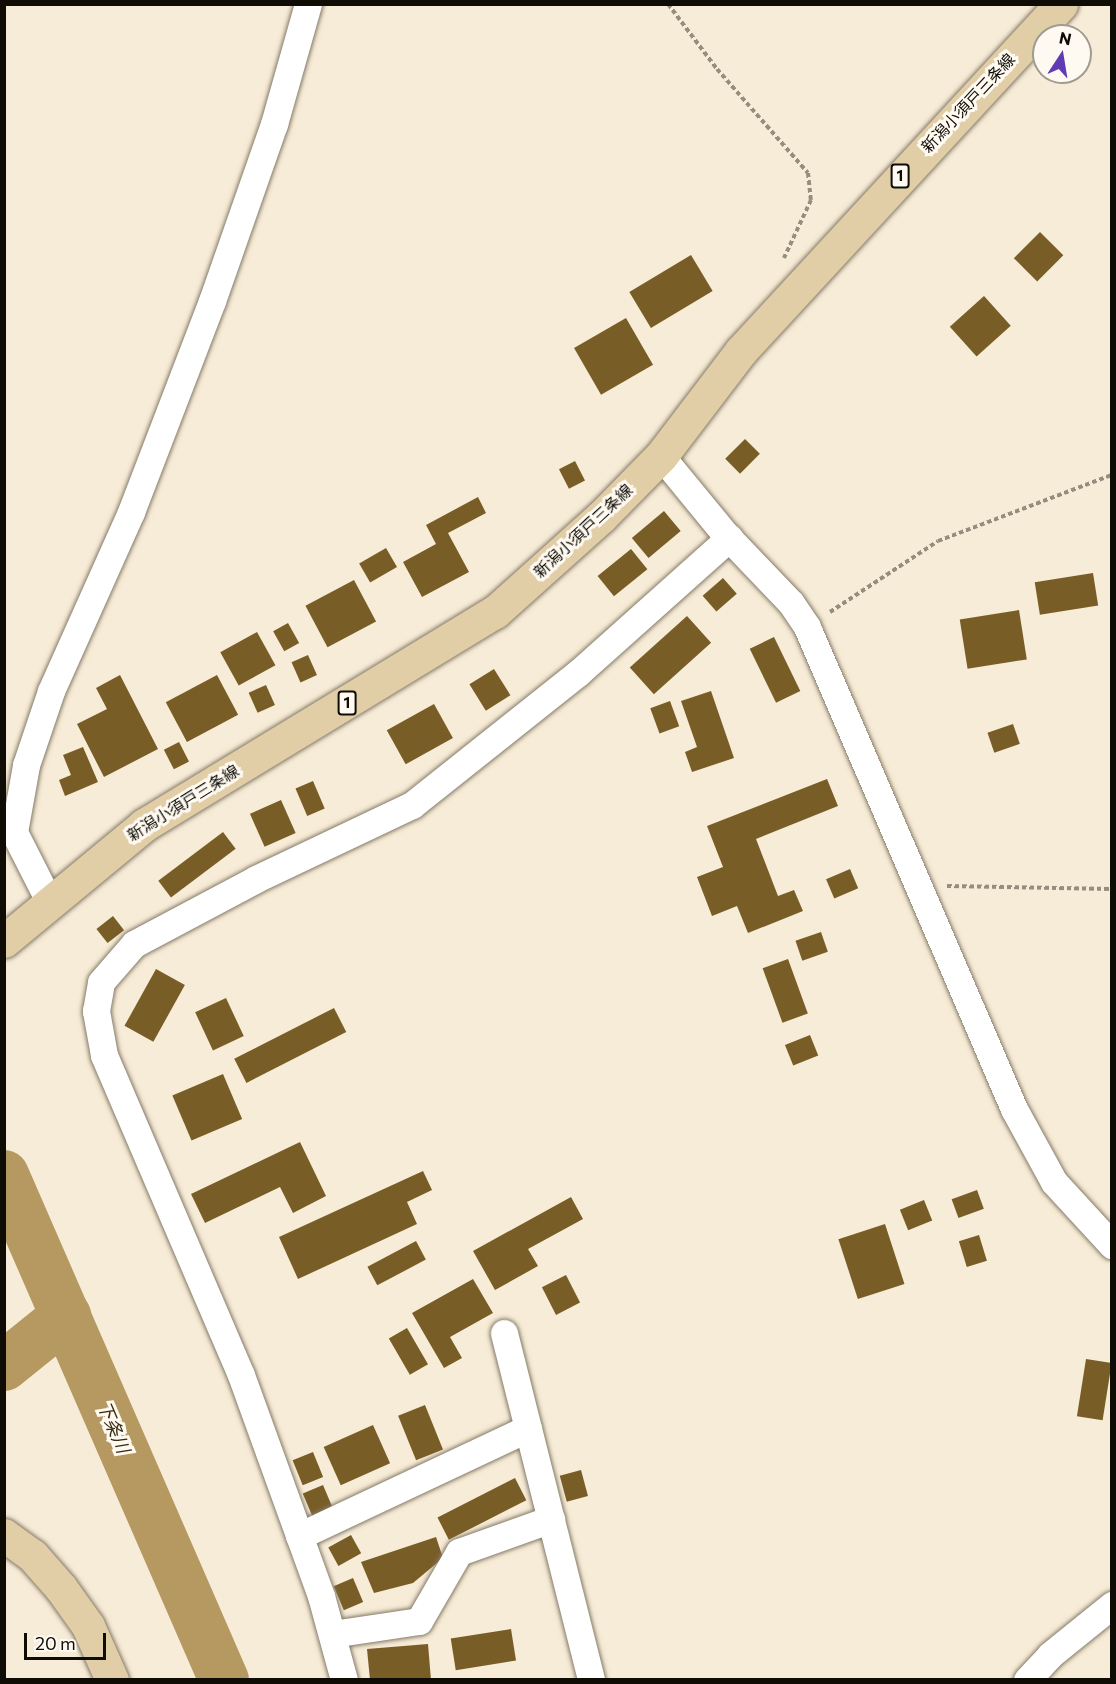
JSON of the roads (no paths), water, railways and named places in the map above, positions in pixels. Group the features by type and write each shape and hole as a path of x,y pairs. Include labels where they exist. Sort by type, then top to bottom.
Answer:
{"main road":[{"name":"新潟小須戸三条線","path":"10,935 144,825 495,612 601,518 661,456 741,351 1061,4"},
{"path":"4,1535 32,1555 61,1588 88,1626 112,1680"}],"street":[{"path":"49,901 14,832 26,765 51,691 131,512 212,301 274,124 308,4"},
{"path":"661,456 729,538 791,603 807,627 1014,1109 1054,1182 1112,1245"},
{"path":"344,1680 332,1634 299,1536 241,1375 104,1055 96,1011 101,982 134,944 256,879 412,805 579,673 729,538"},
{"path":"504,1333 591,1680"},
{"path":"299,1536 528,1428"},
{"path":"332,1634 419,1621 459,1552 551,1519"},
{"path":"1027,1680 1050,1655 1112,1605"}],"waterway":[{"name":"下条川","path":"4,1175 224,1680"},
{"path":"4,1366 66,1316"}]}
